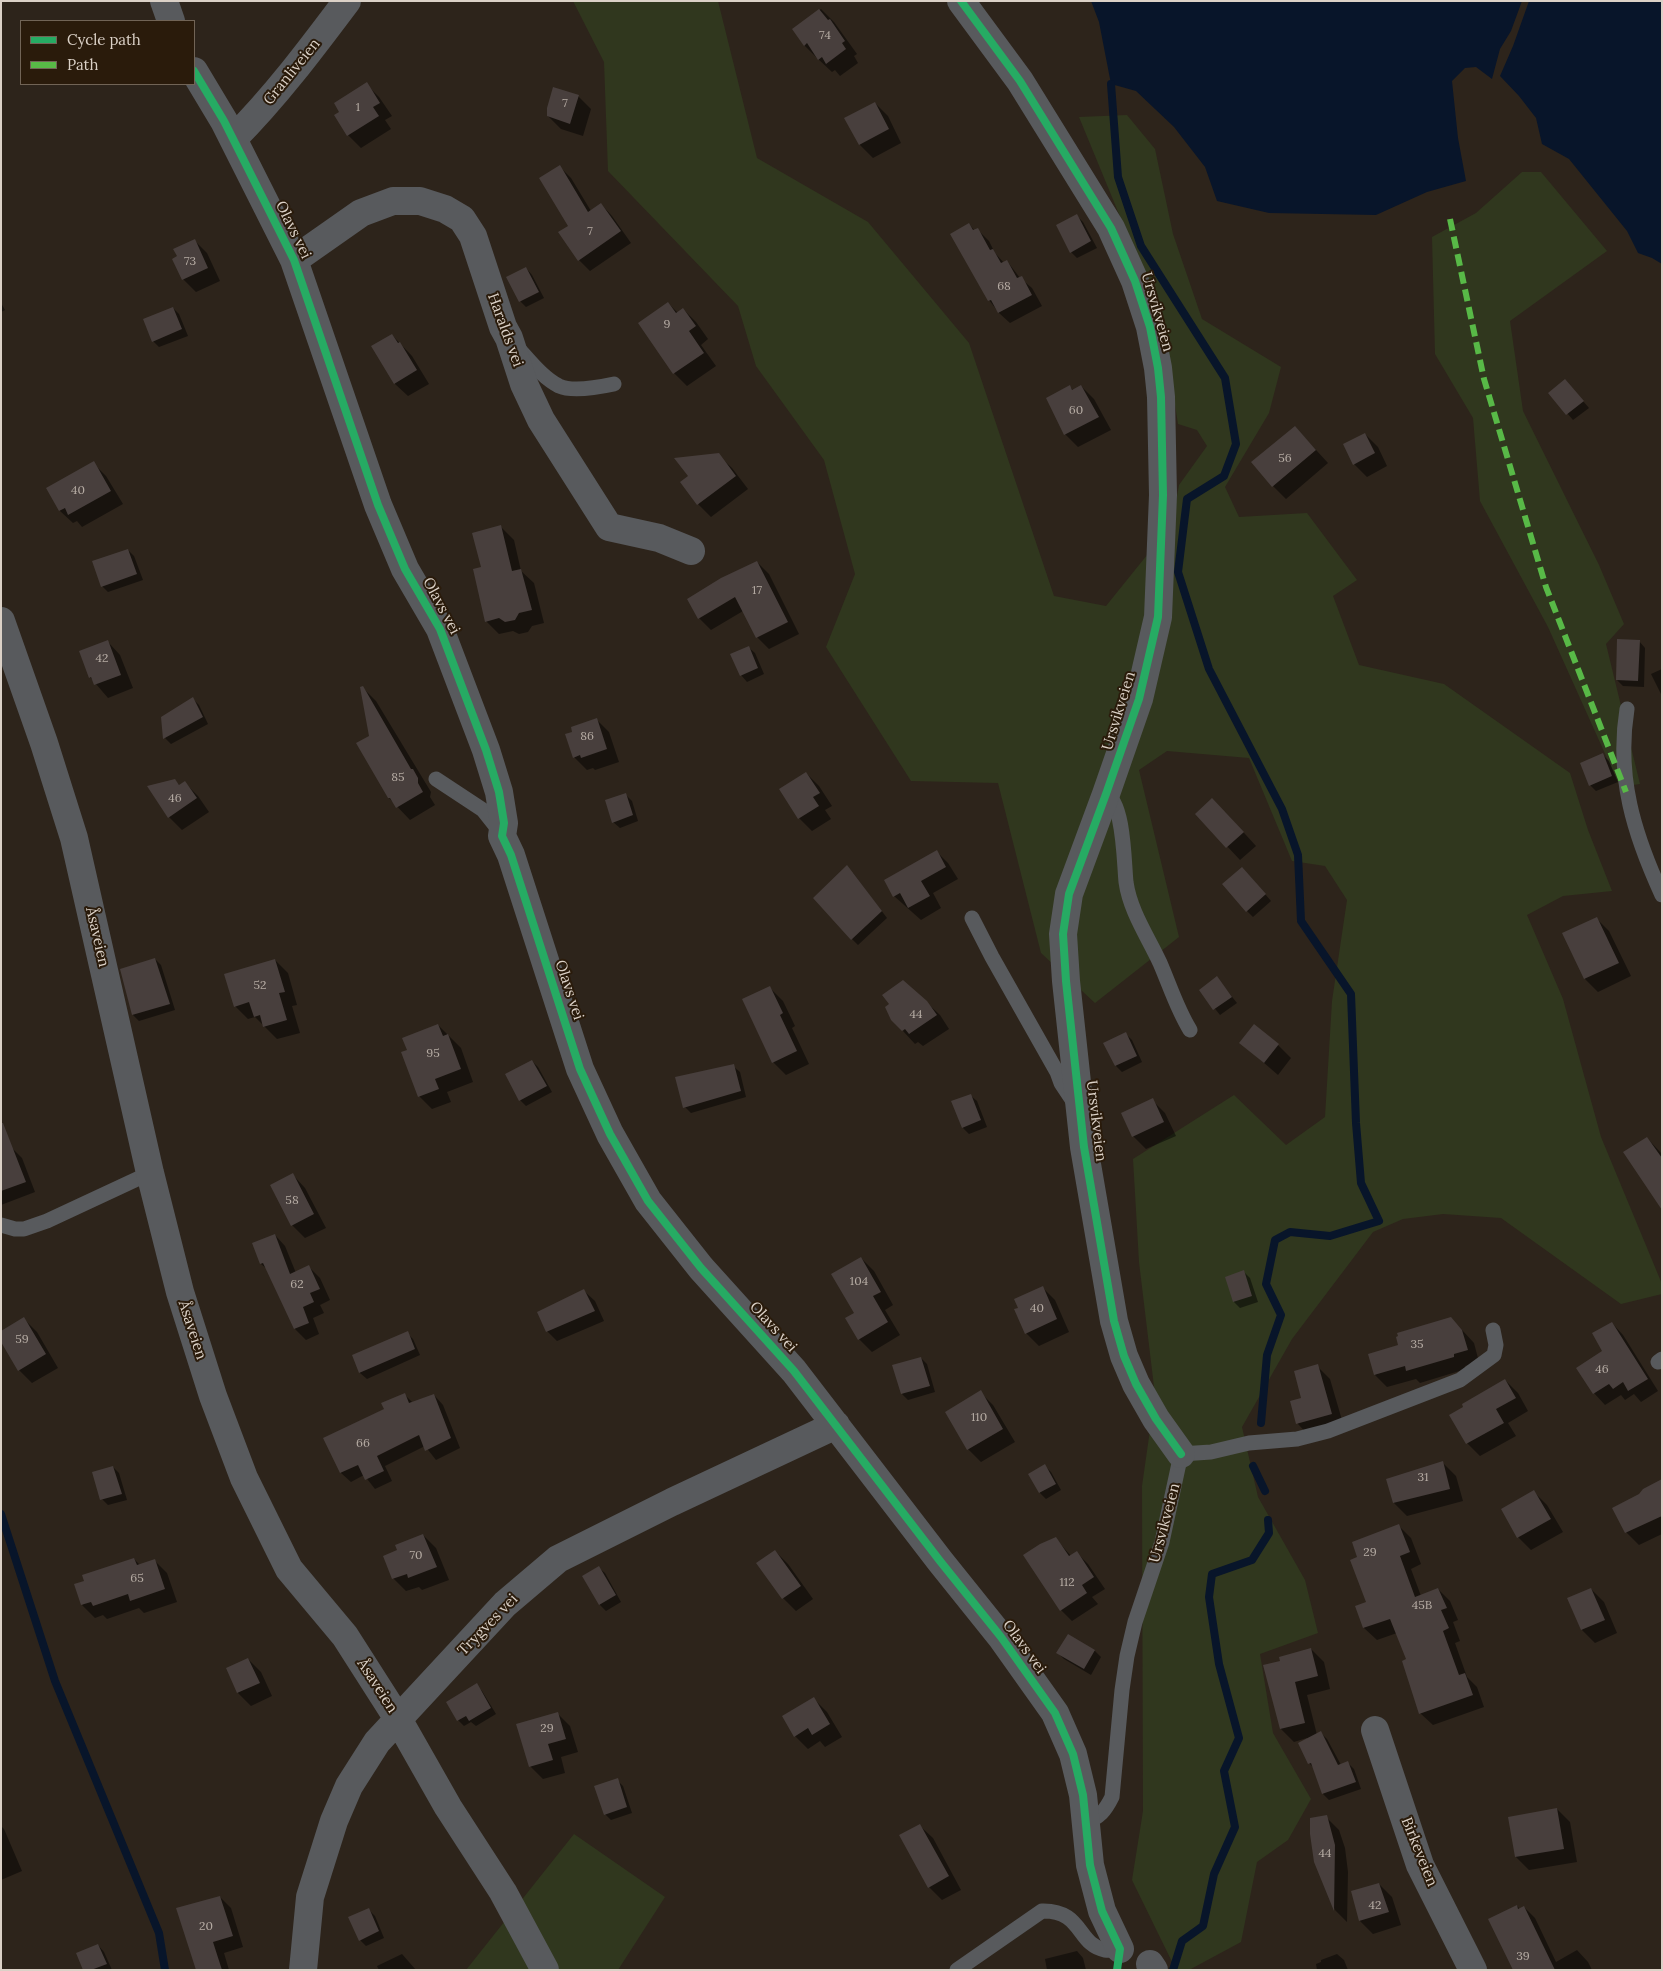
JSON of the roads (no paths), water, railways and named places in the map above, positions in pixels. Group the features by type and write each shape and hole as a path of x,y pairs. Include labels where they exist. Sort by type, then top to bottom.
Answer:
{"street":[{"path":"164,1 171,20"},
{"name":"Granliveien","path":"233,139 310,51 347,1"},
{"name":"Ursvikveien","path":"961,1 1020,82 1111,228 1135,281 1150,327 1158,368 1161,397 1162,495 1158,617 1139,699 1069,894 1063,934 1066,981 1084,1147 1114,1321 1124,1356 1136,1384 1156,1419 1181,1454"},
{"name":"Olavs vei","path":"195,73 233,139 294,260 378,505 406,569 440,629 486,750 499,792 504,823 502,836 512,855 580,1069 610,1134 643,1193 700,1268 794,1371 1001,1637 1055,1713 1073,1754 1083,1795 1086,1823"},
{"name":"Haralds vei","path":"294,260 361,213 393,201 420,201 445,209 462,219 473,236 503,328 509,338 524,384 541,420 609,527 659,538 691,551"},
{"name":"Åsaveien","path":"1,621 44,743 74,838 150,1172 183,1302 213,1396 244,1478 289,1568 345,1636 398,1720 448,1807 503,1892 545,1970"},
{"name":"Trygves vei","path":"303,1970 310,1897 334,1821 349,1786 377,1742 505,1604 558,1558 836,1425"},
{"name":"Birkeveien","path":"1375,1730 1420,1865 1474,1970"},
{"path":"1086,1823 1090,1865 1102,1911 1120,1949"}],"lane":[{"path":"509,338 538,369 560,386 590,389 614,384"},
{"path":"1627,709 1623,751 1626,792 1641,847 1662,895"},
{"path":"436,779 483,810 502,836"},
{"path":"1106,794 1116,804 1120,819 1127,885 1132,906 1167,979 1178,1011 1190,1030"},
{"path":"972,918 1057,1072 1061,1083 1080,1111"},
{"path":"1,1225 15,1230 47,1221 150,1172"},
{"path":"1181,1454 1211,1452 1249,1443 1297,1439 1328,1431 1460,1380 1494,1355 1496,1345 1493,1330"},
{"name":"Ursvikveien","path":"1086,1823 1105,1812 1112,1797 1126,1656 1135,1622 1162,1542 1181,1454"},
{"path":"957,1970 1042,1911 1053,1911 1070,1918 1090,1942 1099,1949 1107,1951 1120,1949"}],"water":[{"path":"1091,1 1522,1 1511,31 1500,49 1492,79 1476,67 1465,68 1452,81 1458,138 1466,181 1427,192 1376,215 1269,213 1217,201 1205,167 1174,127 1136,91 1111,84 1099,22"},
{"path":"1529,1 1662,1 1662,264 1638,253 1627,231 1569,159 1542,144 1536,118 1500,76"}],"waterway":[{"path":"1111,84 1118,177 1141,246 1225,378 1236,444 1224,476 1187,499 1178,572 1209,669 1282,809 1298,855 1301,921 1351,994 1356,1123 1361,1183 1379,1221 1330,1236 1290,1232 1275,1240 1266,1284 1281,1315 1267,1355 1261,1423"},
{"path":"1253,1466 1265,1491"},
{"path":"1,1514 55,1681 159,1933 165,1970"},
{"path":"1173,1970 1182,1941 1203,1926 1214,1874 1235,1827 1224,1771 1239,1738 1219,1664 1209,1597 1212,1574 1252,1560 1269,1533 1268,1520"}]}
